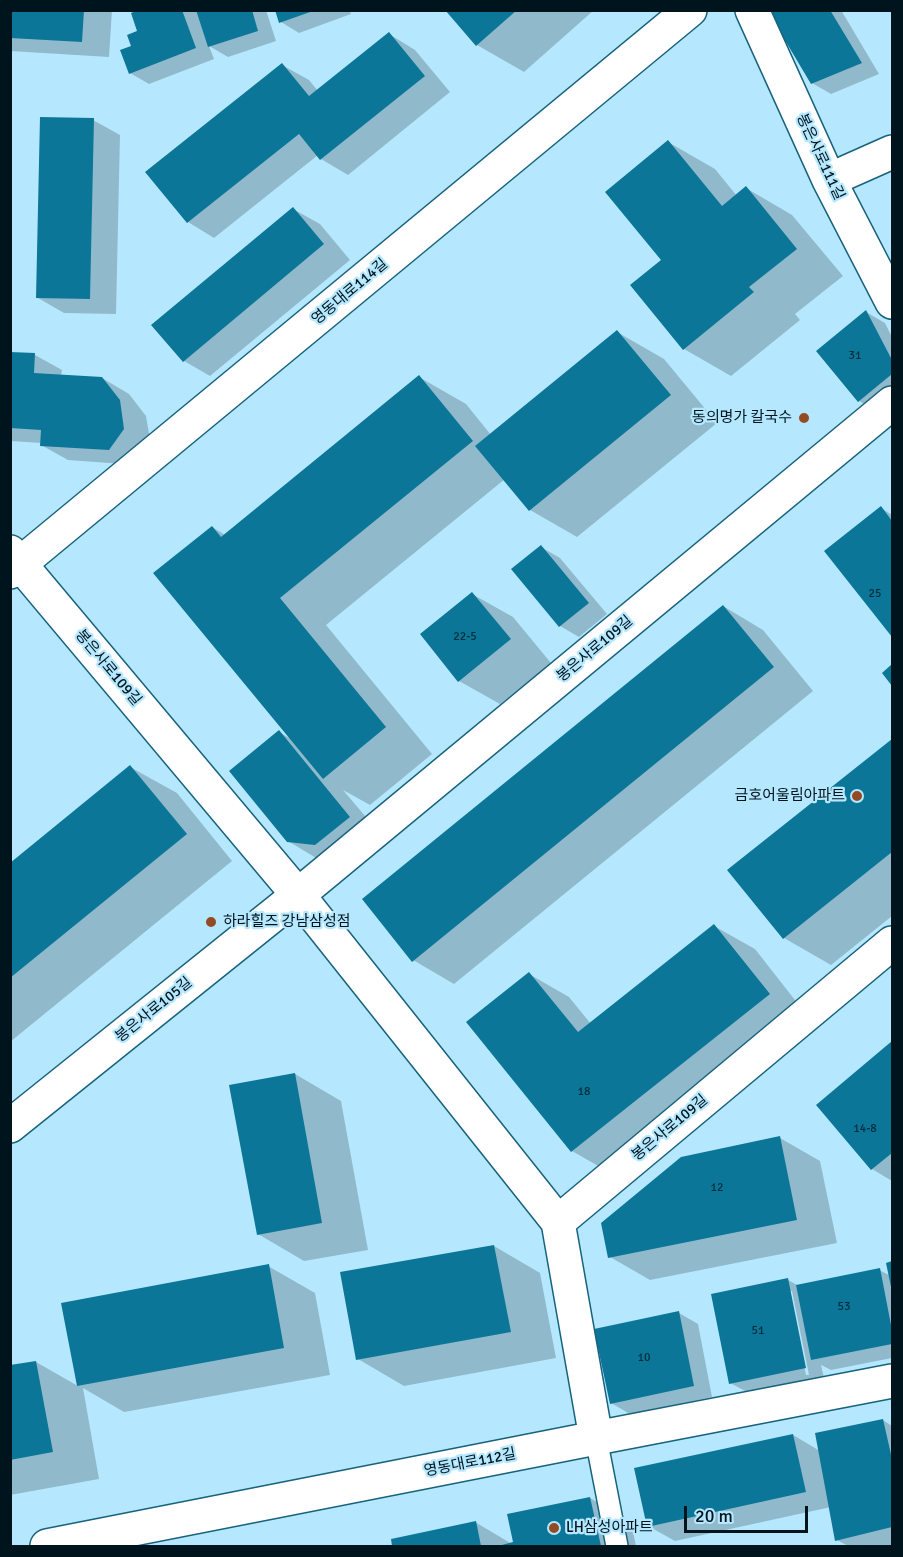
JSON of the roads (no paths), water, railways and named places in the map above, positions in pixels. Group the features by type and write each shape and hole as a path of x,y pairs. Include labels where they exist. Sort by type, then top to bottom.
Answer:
{"street":[{"name":"영동대로114길","path":"14,563 690,10"},
{"name":"봉은사로111길","path":"752,10 829,180 892,302"},
{"path":"829,180 892,152"},
{"name":"봉은사로109길","path":"298,895 892,403"},
{"name":"봉은사로109길","path":"14,563 298,895 558,1222 596,1438"},
{"name":"봉은사로105길","path":"10,1126 298,895"},
{"name":"봉은사로109길","path":"558,1222 892,942"},
{"name":"영동대로112길","path":"47,1546 104,1541 596,1438 892,1381"}],"lane":[{"name":"봉은사로109길","path":"596,1438 617,1546"}],"place":[{"name":"동의명가 칼국수","path":"804,418"},
{"name":"금호어울림아파트","path":"857,796"},
{"name":"하라힐즈 강남삼성점","path":"211,922"},
{"name":"LH삼성아파트","path":"554,1528"}]}
